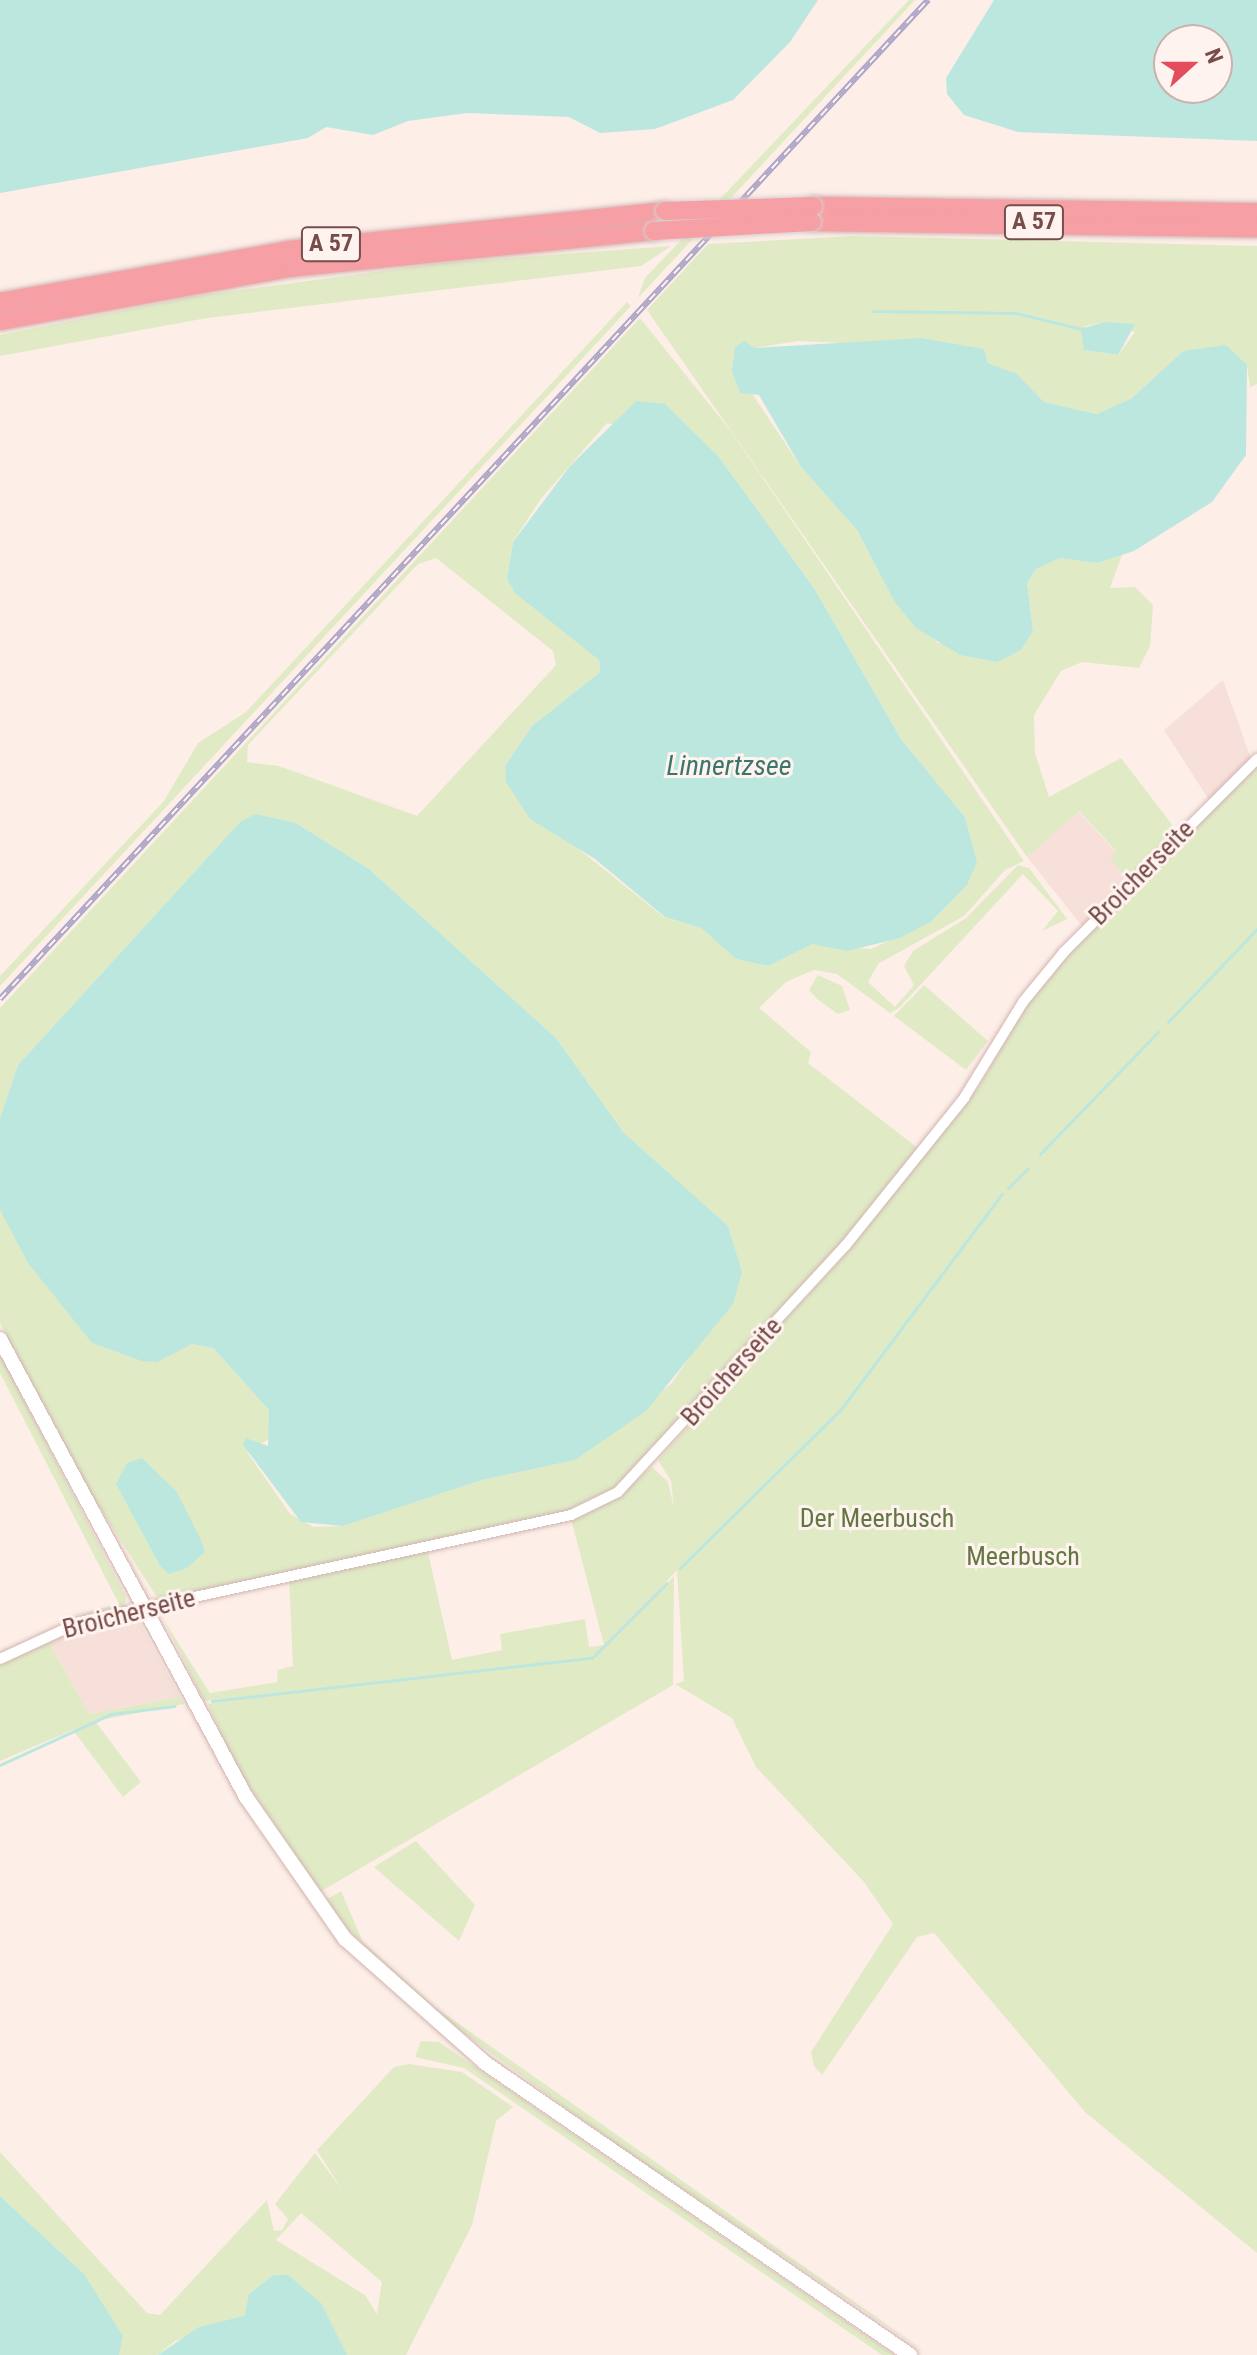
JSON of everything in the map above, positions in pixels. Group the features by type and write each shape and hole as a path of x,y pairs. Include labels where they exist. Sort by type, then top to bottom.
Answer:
{"highway":[{"name":"A 57","path":"0,302 288,250 665,211 1257,228"},
{"name":"A 57","path":"0,321 290,268 812,214 1257,212"}],"main road":[{"path":"0,1339 144,1608 281,1854 379,1976 485,2063 910,2355"}],"street":[{"name":"Broicherseite","path":"0,1659 80,1622 571,1515 618,1492 846,1245 964,1098 1023,1002 1064,952 1257,759"}],"shaded area":[{"path":"1223,680 1251,759 1209,800 1164,730"},
{"path":"1078,811 1116,852 1129,882 1082,926 1027,857"},
{"path":"136,1616 180,1697 89,1714 47,1639 80,1624"}],"green space":[{"path":"909,0 915,0 638,298 645,278"},
{"path":"853,236 1257,246 1257,384 1250,387 1247,365 1183,351 1132,398 1097,414 1044,402 1017,374 988,363 984,349 798,341 755,348 751,392 801,467 857,530 894,601 938,643 1033,631 1027,583 1036,569 1060,558 1097,563 1123,552 1110,588 1135,587 1153,605 1150,646 1139,668 1082,662 1061,671 1034,715 1035,753 1049,797 1121,758 1177,831 1129,882 1110,858 1116,851 1079,811 1027,857 647,310 708,244","holes":["1104,322 1135,332 1118,355 1084,350 1086,326"]},
{"path":"671,246 641,266 207,318 0,356 0,335 196,296 442,263"},
{"path":"627,302 631,306 0,986 0,976 164,801 198,743 246,712"},
{"path":"640,318 730,430 1024,861 1005,870 964,916 878,964 868,982 895,1007 914,985 904,966 913,951 966,918 1018,865 1029,868 1067,919 1042,931 1058,911 1023,874 899,1008 890,1013 837,974 814,970 786,982 759,1008 811,1052 808,1063 919,1149 842,1245 612,1491 569,1512 158,1599 89,1491 0,1323 0,1210 92,1343 141,1361 192,1344 213,1348 269,1410 274,1436 247,1452 290,1514 314,1527 343,1526 482,1480 575,1460 671,1384 703,1338 708,1209 624,1133 556,1038 369,869 296,823 240,822 18,1065 0,1118 0,1008","holes":["607,423 719,457 814,588 901,739 965,817 967,885 932,921 871,949 813,944 768,966 736,959 701,928 664,917 571,843 505,766 532,726 600,672 599,660 507,578 513,542 540,500","436,558 553,651 556,665 417,816 279,766 247,762 248,745 418,564","177,1492 187,1514 160,1566 138,1525"]},
{"name":"Meerbusch","path":"1257,765 1257,2253 1086,2113 934,1933 917,1937 822,2075 814,2066 811,2052 893,1924 864,1882 756,1767 732,1718 675,1684 684,1681 677,1570 612,1642 674,1576 673,1685 320,1892 234,1764 208,1704 305,1690 204,1701 165,1622 210,1693 277,1682 278,1670 293,1666 289,1579 427,1548 452,1660 502,1650 500,1634 585,1619 589,1647 604,1645 571,1519 619,1496 652,1467 668,1482 674,1508 671,1481 658,1460 848,1251 978,1088 1023,1010 1065,957"},
{"path":"818,975 842,986 850,1010 838,1014 817,999 809,990"},
{"path":"924,985 988,1041 966,1070 894,1016"},
{"path":"0,1354 126,1597 124,1607 79,1614 119,1604 0,1373"},
{"path":"47,1639 89,1714 180,1697 184,1704 95,1721 141,1782 123,1797 73,1730 0,1761 0,1663"},
{"path":"416,1841 475,1905 459,1941 374,1867"},
{"path":"341,1891 363,1942 435,2007 930,2355 611,2141 435,2012 338,1920 326,1900"},
{"path":"421,2041 439,2042 894,2355 882,2355 464,2068 415,2057"},
{"path":"409,2064 462,2072 513,2107 496,2121 472,2225 406,2355 347,2355 273,2275 249,2294 244,2316 235,2321 175,2341 158,2355 119,2355 84,2274 0,2196 0,2152 147,2313 160,2315 267,2200 274,2231 282,2230 288,2219 275,2204 315,2153 342,2190 317,2150 394,2067","holes":["301,2213 382,2282 377,2314 365,2295 276,2240"]}],"water":[{"path":"0,0 818,0 790,42 733,100 655,129 600,133 569,117 467,113 408,121 373,135 326,127 308,138 0,193"},
{"path":"994,0 1257,0 1257,141 1018,132 964,115 947,94 946,78"},
{"path":"1104,322 1135,324 1118,355 1084,350 1081,329"},
{"path":"921,338 984,349 988,363 1017,374 1044,402 1097,414 1132,398 1183,351 1226,345 1247,365 1246,455 1212,502 1134,551 1097,563 1060,558 1036,569 1027,583 1033,631 1021,650 997,662 960,655 916,628 894,601 857,530 801,467 759,395 740,393 732,371 735,347 744,341 755,348"},
{"name":"Linnertzsee","path":"636,401 665,404 719,457 814,588 901,739 965,817 977,862 967,885 932,921 900,938 847,951 813,944 768,966 736,959 701,928 665,917 595,859 530,819 506,782 505,766 532,726 600,672 599,660 515,593 507,578 513,542 570,466"},
{"path":"255,814 296,823 369,869 556,1038 624,1133 728,1226 742,1272 733,1304 646,1411 575,1460 482,1480 343,1526 301,1522 243,1445 246,1438 268,1446 269,1410 213,1348 192,1344 157,1362 141,1361 92,1343 28,1263 0,1210 0,1118 18,1065 240,822"},
{"path":"142,1458 177,1492 205,1552 187,1568 169,1574 160,1566 116,1484 127,1463"},
{"path":"0,2196 84,2274 123,2336 119,2355 0,2355"},
{"path":"273,2275 288,2275 321,2303 347,2355 158,2355 199,2327 244,2316 249,2294"}],"waterway":[{"path":"873,311 1016,313 1081,329"},
{"path":"1168,1022 1257,929"},
{"path":"1040,1154 1158,1032"},
{"path":"1008,1188 1028,1168"},
{"path":"680,1568 841,1409 1002,1194"},
{"path":"212,1701 592,1658 667,1583"},
{"path":"0,1765 111,1714 175,1706"}],"railway":[{"path":"0,999 928,0"}],"park label":[{"name":"Der Meerbusch","path":"877,1519"}]}
